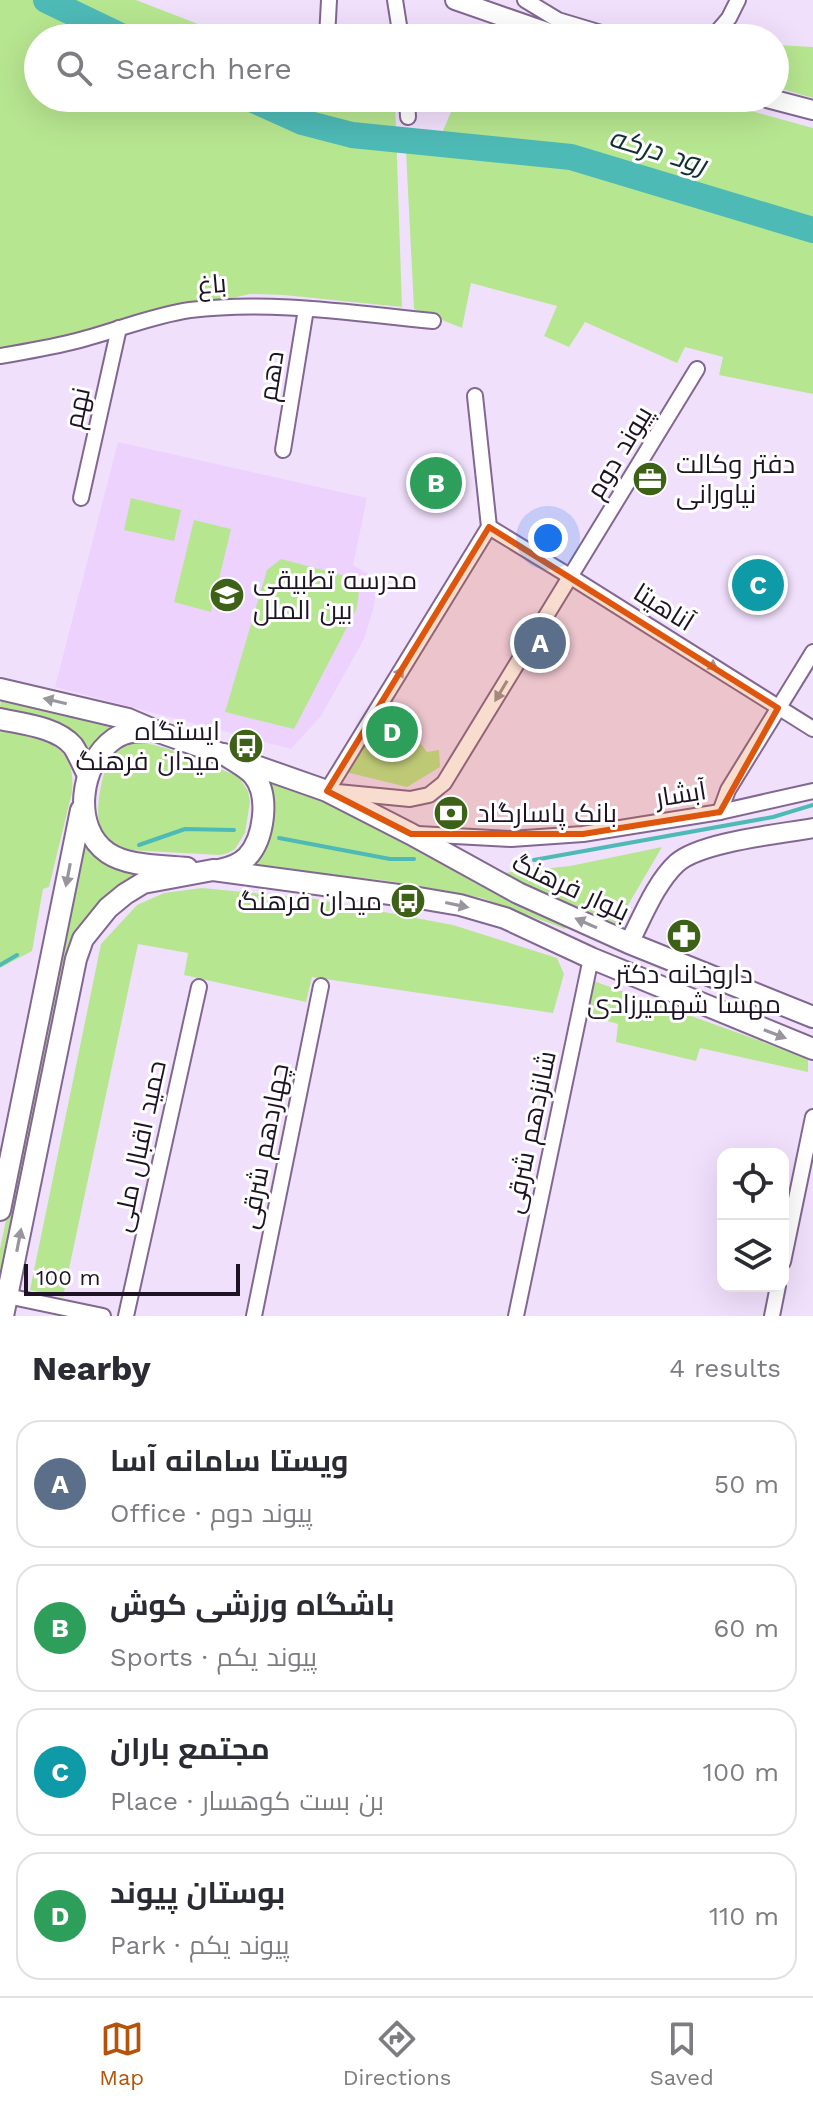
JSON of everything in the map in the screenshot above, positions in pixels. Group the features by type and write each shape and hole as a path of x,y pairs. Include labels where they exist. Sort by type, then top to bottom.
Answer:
{"main road":[{"path":"0,689 128,719 224,754 254,775 262,790 265,807 256,844 246,858 231,868 143,883 108,908 83,939 76,959 5,1306"},
{"path":"0,719 46,730 65,739 78,754 88,775"},
{"path":"0,1210 88,775 100,753 114,739 132,731 156,731"},
{"name":"بلوار فرهنگ","path":"224,754 327,791 518,893 629,943 813,1017"},
{"path":"84,798 92,838 108,853 128,862 213,870 460,905 505,918 591,958 813,1049"},
{"path":"591,958 629,943"}],"street":[{"path":"328,24 329,0"},
{"path":"395,0 399,24"},
{"path":"455,0 524,24"},
{"path":"525,0 558,20 571,24"},
{"path":"724,24 738,0"},
{"path":"789,104 813,110"},
{"path":"408,112 408,117"},
{"name":"باغ","path":"0,356 72,342 187,311 268,305 433,321"},
{"name":"دهم","path":"283,450 306,309"},
{"name":"نهم","path":"81,498 119,328"},
{"name":"پیوند دوم","path":"327,791 410,799 429,795 444,783 697,369"},
{"path":"327,791 489,527 475,396"},
{"name":"آناهیتا","path":"489,527 813,729"},
{"path":"720,812 728,790 813,652"},
{"name":"آبشار","path":"411,834 511,839 583,834 720,812 813,791"},
{"path":"629,943 662,881 678,862 706,848 813,828"},
{"name":"شانزدهم شرقی","path":"516,1316 591,958"},
{"name":"چهاردهم شرقی","path":"254,1316 321,986"},
{"name":"حمید اقبال ملی","path":"126,1316 199,987"},
{"path":"789,1233 813,1117"},
{"path":"772,1316 777,1292"},
{"path":"5,1306 103,1316"}],"highlighted area":[{"path":"489,527 778,708 720,812 583,834 411,834 327,791"}],"shaded area":[{"name":"مدرسه تطبیقی بین الملل","path":"118,442 367,498 353,565 368,574 376,585 374,606 364,639 321,716 291,749 55,687"}],"green space":[{"path":"0,0 136,0 198,24 24,24 24,112 395,112 402,307 250,294 0,352"},
{"path":"789,46 813,47 813,98 789,91"},
{"path":"451,112 755,112 813,128 813,394 719,375 723,357 685,347 677,363 585,322 569,347 544,336 557,306 471,283 462,328 414,309 405,132 442,133"},
{"path":"131,498 181,510 174,541 124,530"},
{"path":"194,520 231,529 211,612 174,602"},
{"path":"281,559 360,580 357,608 294,729 225,712 267,570"},
{"path":"1,700 115,724 115,728 88,753 31,715 0,707"},
{"path":"393,700 397,713 427,752 439,750 440,767 407,787 346,772"},
{"path":"0,730 42,740 62,752 72,775 72,792 49,887 43,889 32,951 0,968"},
{"path":"137,741 166,748 238,776 248,791 250,802 245,833 235,849 220,855 120,852 108,840 98,819 103,777 114,752"},
{"path":"266,775 323,799 452,868 567,924 565,929 482,898 442,890 323,874 234,870 247,867"},
{"path":"84,843 102,862 143,871 110,891 85,919 71,941 0,1287 0,1249"},
{"path":"662,847 617,924 502,873 570,866"},
{"path":"202,888 315,899 453,925 557,958 564,974 553,1013 312,977 306,1002 184,975 188,953 138,944 63,1297 30,1290 101,944 137,905 164,893"},
{"path":"588,979 808,1058 808,1072 700,1048 696,1061 616,1042 618,1024 583,1014"}],"waterway":[{"name":"رود درکه","path":"46,0 96,24"},
{"name":"رود درکه","path":"280,112 302,122 352,135 571,157 813,230"},
{"path":"534,860 773,817 813,805"},
{"path":"139,845 185,829 234,830"},
{"path":"279,838 390,859 414,859"},
{"path":"0,965 17,955"}],"place":[{"name":"دفتر وکالت نیاورانی","path":"650,479"},
{"name":"باشگاه ورزشی کوش","path":"436,483"},
{"name":"مجتمع باران","path":"758,585"},
{"name":"مدرسه تطبیقی بین الملل","path":"227,595"},
{"name":"ویستا سامانه آسا","path":"540,643"},
{"name":"بوستان پیوند","path":"392,732"},
{"name":"ایستگاه میدان فرهنگ","path":"246,746"},
{"name":"بانک پاسارگاد","path":"451,813"},
{"name":"میدان فرهنگ","path":"408,901"},
{"name":"داروخانه دکتر مهسا شهمیرزادی","path":"684,936"}]}
